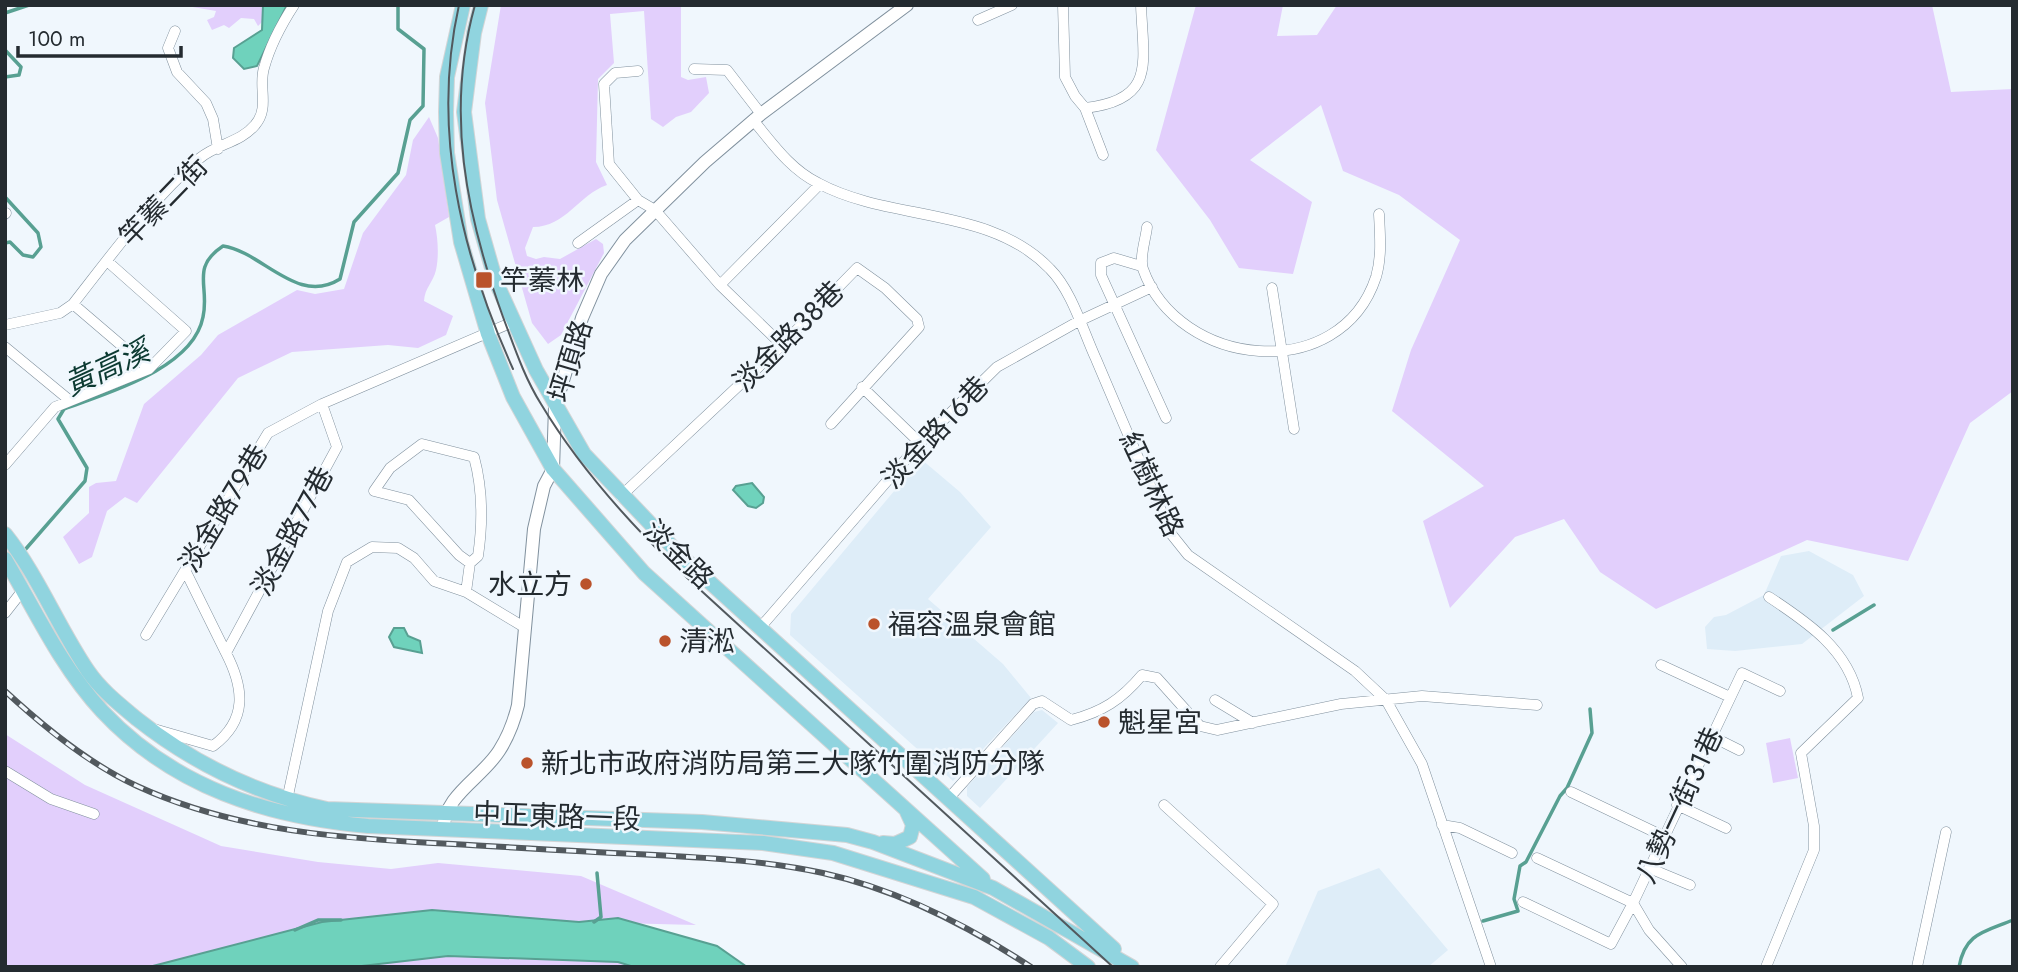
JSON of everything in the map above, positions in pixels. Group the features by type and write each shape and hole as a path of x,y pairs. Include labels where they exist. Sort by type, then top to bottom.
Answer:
{"main road":[{"name":"淡金路","path":"463,5 447,77 447,153 461,242 488,334 513,397 553,469 644,573 993,888"},
{"name":"淡金路","path":"481,5 464,112 478,219 496,282 555,407 584,454 621,496 759,629 1132,967"},
{"name":"中正東路一段","path":"5,534 15,546 89,672 113,699 150,729 220,774 287,800 327,809 444,811 767,826 821,831 873,842 993,888 1132,967"},
{"name":"中正東路一段","path":"5,559 48,635 101,710 134,741 175,771 212,790 284,814 320,821 443,830 763,842 801,847 858,860 974,897 1049,939 1088,967"},
{"path":"873,842 895,844 911,837 913,825 902,805"},
{"path":"993,888 1049,939"}],"street":[{"name":"竿蓁二街","path":"5,325 60,313 73,304 166,191 203,156 239,139 257,124 264,107 262,71 293,5"},
{"name":"坪頂路","path":"444,811 498,753 512,727 519,705 534,529 544,486 553,469 555,407 582,318 601,274 625,240 757,117 907,5"},
{"path":"978,20 1012,5"},
{"path":"1063,5 1065,77 1085,108 1103,155"},
{"path":"1085,108 1104,106 1129,96 1143,75 1141,5"},
{"path":"175,31 168,48 177,72 206,103 213,119 218,149"},
{"name":"紅樹林路","path":"694,69 727,70 757,117 798,171 820,184 900,211 969,224 1004,238 1051,270 1079,321 1172,535 1188,555 1355,670 1386,700 1422,764 1491,967"},
{"path":"638,71 615,73 604,84 609,164 638,200 655,210 720,285 782,345"},
{"path":"720,285 820,184"},
{"path":"578,243 638,200"},
{"path":"1147,227 1141,266 1166,308 1215,343 1282,354 1315,344 1342,325 1363,305 1376,277 1380,250 1379,214"},
{"path":"1141,266 1114,258 1101,263 1101,275 1166,418"},
{"path":"5,465 55,407 68,399 149,369 186,331 107,261"},
{"name":"淡金路38巷","path":"621,496 782,345 857,268 888,286 917,319 919,327 831,424"},
{"name":"淡金路16巷","path":"759,629 920,443 997,367 1079,321 1152,287"},
{"path":"1272,288 1294,429"},
{"path":"73,304 149,369"},
{"path":"322,404 514,321"},
{"path":"5,347 68,399"},
{"path":"862,387 920,443"},
{"name":"淡金路79巷","path":"146,635 268,433 322,404"},
{"name":"淡金路77巷","path":"226,653 337,447 322,404"},
{"path":"466,592 470,563 478,556 482,530 481,483 474,457 422,444 390,468 374,491 409,500 459,555 470,563"},
{"path":"287,800 328,611 347,562 372,547 398,548 414,558 434,581 466,592 524,627"},
{"path":"150,729 170,732 213,746 223,739 235,724 240,679 186,572"},
{"path":"5,613 23,590"},
{"path":"1766,967 1814,850 1814,826 1801,753 1858,698 1855,683 1831,645 1810,624 1769,597"},
{"path":"1661,665 1730,697"},
{"name":"八勢一街31巷","path":"1682,967 1649,930 1633,903 1677,805 1742,673 1780,691"},
{"path":"948,799 1033,704 1042,701 1071,720 1087,716 1121,699 1142,675 1157,678 1200,726 1217,730 1341,704 1422,696 1538,705"},
{"path":"1215,700 1253,723"},
{"path":"1711,736 1739,750"},
{"path":"5,771 51,799 94,814"},
{"path":"1571,792 1663,836"},
{"path":"1164,805 1273,904 1220,967"},
{"path":"1677,805 1726,828"},
{"path":"443,830 444,811"},
{"path":"1442,825 1460,828 1512,853"},
{"path":"1917,967 1946,832"},
{"path":"1523,902 1611,944 1633,903 1537,858"},
{"path":"1649,868 1690,885"}],"shaded area":[{"path":"181,5 264,5 263,21 258,26 254,19 241,18 229,28 224,25 212,30 207,20 214,17 216,11"},
{"path":"263,5 287,5 257,66 244,69 233,58 234,48 262,30"},
{"path":"501,5 681,5 681,77 688,80 706,77 709,93 691,112 676,117 663,127 651,119 644,11 610,14 614,63 598,79 596,162 607,185 554,222 533,227 525,248 527,256 536,259 560,259 596,239 603,244 604,253 561,335 548,344 532,323 497,200 485,103"},
{"path":"1196,5 1283,5 1277,36 1317,35 1337,5 1932,5 1951,92 2013,89 2013,391 1970,423 1908,561 1807,540 1656,609 1600,572 1564,519 1515,537 1450,608 1423,521 1484,486 1392,411 1411,350 1460,240 1399,195 1343,171 1321,105 1250,160 1312,202 1293,274 1239,268 1210,220 1156,150"},
{"path":"429,117 438,138 449,217 435,225 437,265 424,301 453,316 446,335 418,348 388,345 292,352 238,378 137,503 125,497 107,511 92,557 79,564 63,537 89,513 89,487 96,483 116,481 144,404 201,355 218,335 297,290 315,294 344,289 363,233 406,175 413,140"},
{"name":"福容溫泉會館","path":"921,459 960,492 991,527 928,599 1003,664 1031,698 953,781 790,635 791,614"},
{"path":"752,483 764,497 763,503 756,508 748,506 733,490 736,486"},
{"path":"1809,551 1853,575 1864,596 1802,644 1735,651 1707,649 1705,627 1714,617 1726,615 1764,595 1781,556"},
{"path":"394,628 404,628 408,636 420,641 422,653 394,647 389,637"},
{"path":"1042,710 1058,723 980,808 967,796 967,787 1034,712"},
{"path":"5,734 85,785 221,846 318,862 391,869 438,863 581,876 696,925 579,922 432,910 322,922 149,967 5,967"},
{"path":"1790,738 1798,778 1773,783 1766,743"},
{"path":"1379,868 1448,950 1428,967 1285,967 1318,891"},
{"path":"432,910 579,922 618,918 717,946 747,967 634,967 618,962 448,956 353,967 149,967 322,922"},
{"path":"448,956 618,962 634,967 353,967"}],"waterway":[{"path":"5,13 29,5"},
{"name":"黃高溪","path":"24,551 85,481 87,468 58,419 64,409 124,387 166,365 183,351 196,335 203,317 204,270 213,254 223,246 238,250 280,275 309,286 324,286 340,279 354,222 398,173 410,120 423,106 424,49 398,29 398,5"},
{"path":"5,50 21,67 19,75 5,77"},
{"path":"5,197 38,233 41,247 33,257 23,255 10,242 5,243"},
{"path":"1833,630 1874,605"},
{"path":"1483,921 1518,911 1514,899 1520,866 1526,862 1560,796 1567,788 1592,733 1590,709"},
{"path":"594,922 601,917 597,873"},
{"path":"295,930 318,920 341,920"},
{"path":"1959,967 1971,940 1985,931 2013,920"}],"tram line":[{"path":"459,5 451,52 448,98 456,191 479,281 513,369"},
{"path":"475,5 466,45 461,124 470,202 490,279 515,350 535,394 555,426 601,488 672,564 1113,967"}],"railway":[{"path":"5,691 51,731 102,767 137,786 214,814 332,836 718,859 802,869 851,880 905,899 957,923 1031,967"}],"place":[{"name":"竿蓁林","path":"484,280"},
{"name":"水立方","path":"586,584"},
{"name":"福容溫泉會館","path":"874,624"},
{"name":"清淞","path":"665,641"},
{"name":"魁星宮","path":"1104,722"},
{"name":"新北市政府消防局第三大隊竹圍消防分隊","path":"527,763"}]}
